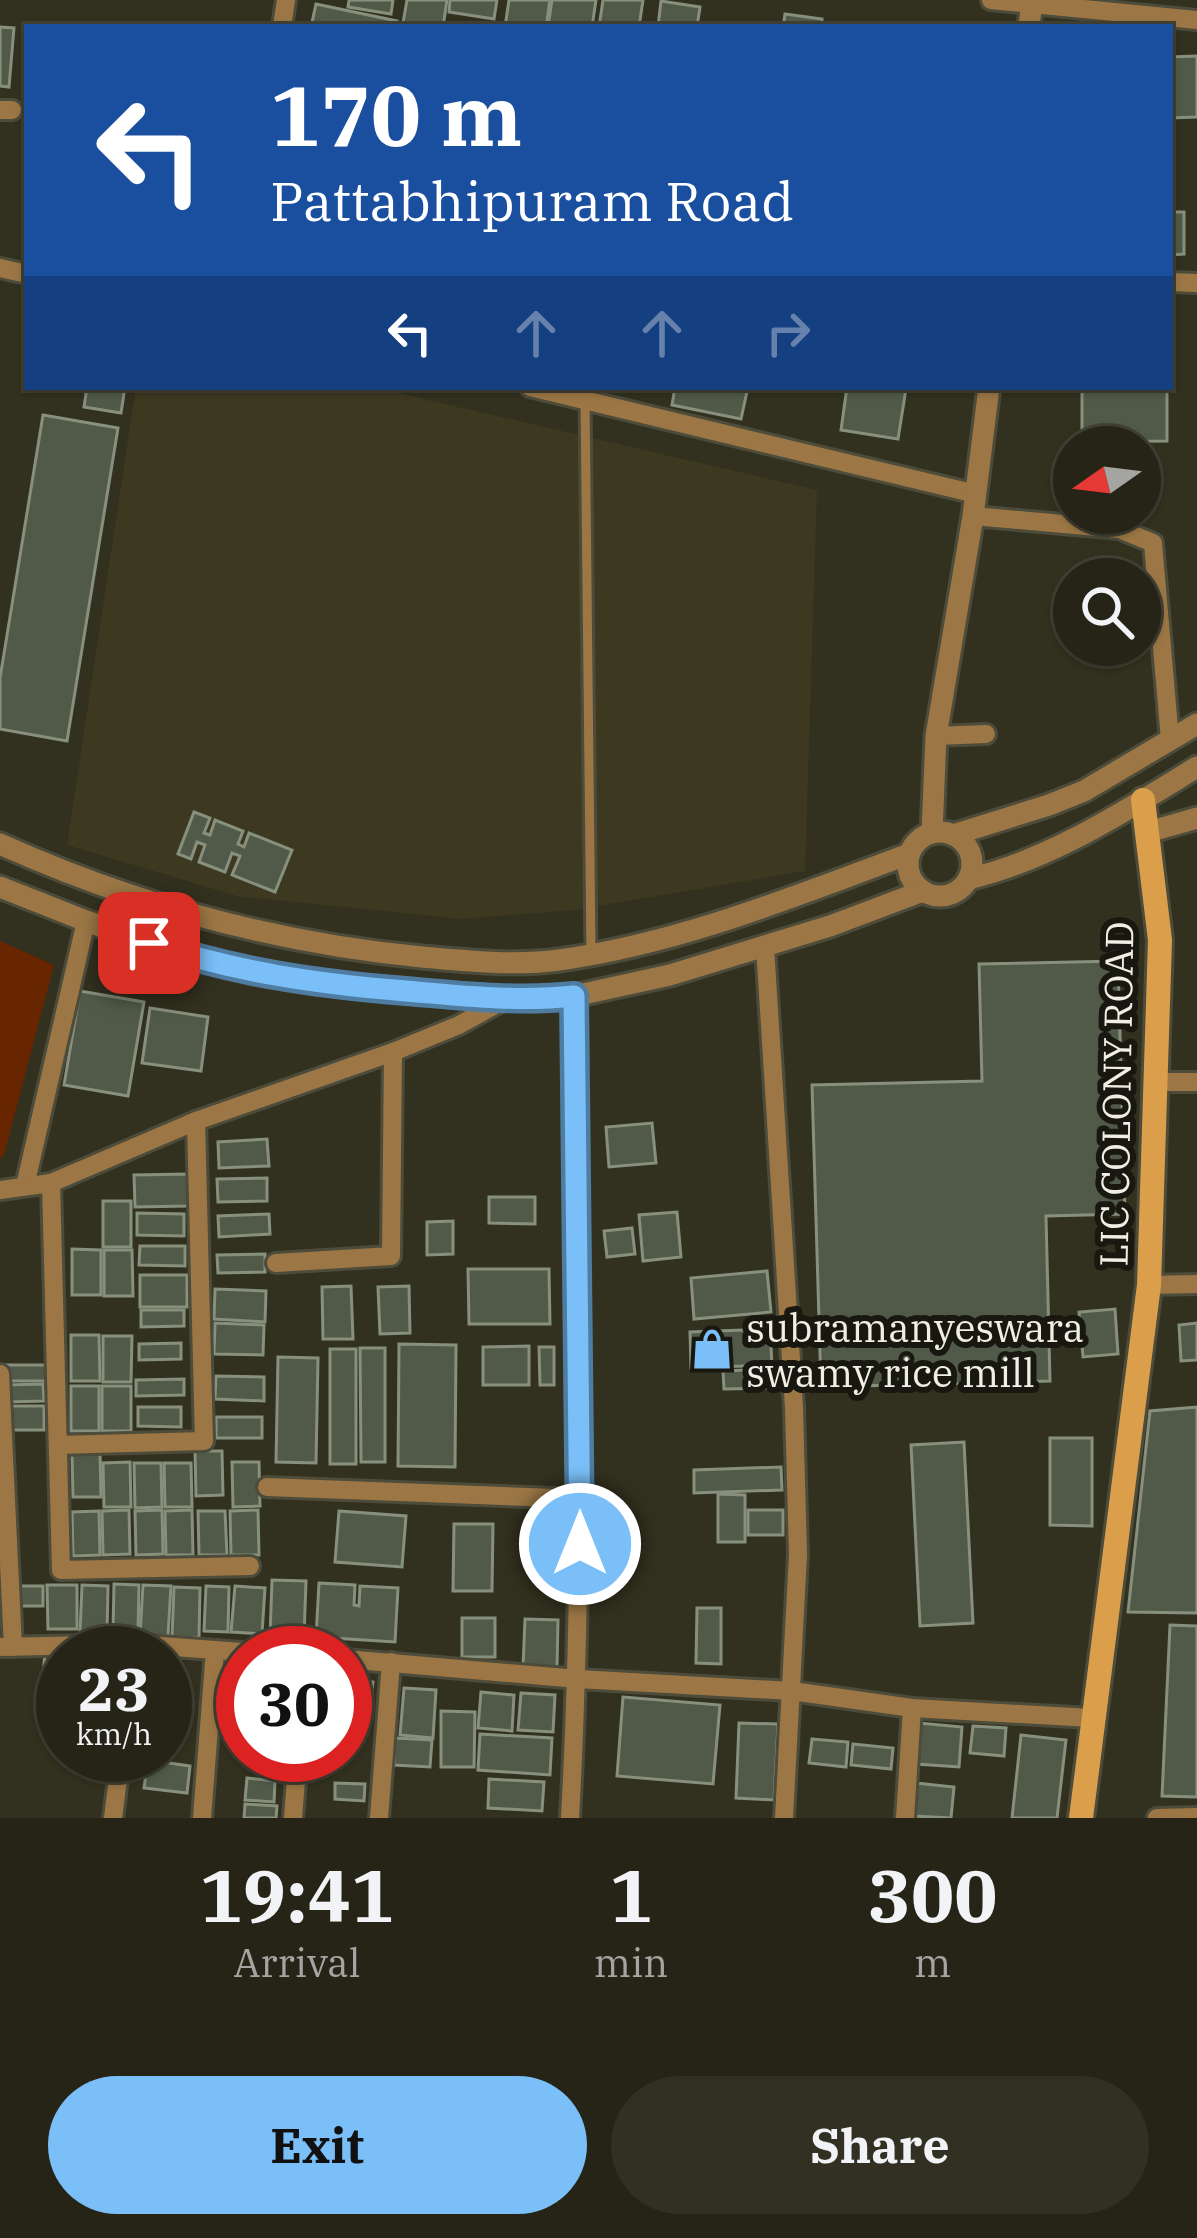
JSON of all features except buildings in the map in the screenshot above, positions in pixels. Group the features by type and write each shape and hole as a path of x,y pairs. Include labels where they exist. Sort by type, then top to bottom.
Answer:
{"main road":[{"name":"LIC COLONY ROAD","path":"1081,1818 1149,1285 1160,940 1144,800"}],"street":[{"path":"991,0 1031,11 1197,20"},
{"path":"543,390 974,505 1119,529 1153,543 1170,740"},
{"path":"942,834 937,736 988,390"},
{"path":"923,892 910,875 909,854 914,844 1066,798 1197,724"},
{"path":"937,736 986,734"},
{"path":"0,887 86,922 252,973 504,1000 574,996 670,975 923,892 953,893 968,879 1019,865 1197,767"},
{"path":"1148,832 1197,818"},
{"path":"942,834 968,849 968,879"},
{"path":"0,844 176,911 272,936 340,949 514,963 591,955 673,937 909,854"},
{"path":"25,1186 86,922"},
{"path":"765,946 794,1408 798,1555 784,1818"},
{"path":"570,1818 578,1679 580,1499 574,996"},
{"path":"0,1190 51,1183 196,1121 393,1052 504,1000"},
{"path":"276,1263 391,1256 393,1052"},
{"path":"1156,1082 1197,1082"},
{"path":"58,1445 204,1441 196,1121"},
{"path":"51,1183 62,1570 250,1566"},
{"path":"1149,1285 1197,1284"},
{"path":"0,1375 6,1647 36,1647"},
{"path":"268,1487 580,1499"},
{"path":"192,1649 214,1650 202,1818"},
{"path":"372,1661 792,1691 912,1708 1091,1718"},
{"path":"380,1818 391,1662"},
{"path":"904,1818 912,1708"},
{"path":"113,1818 118,1782"},
{"path":"293,1818 296,1782"},
{"path":"1157,1818 1197,1817"}],"lane":[{"path":"585,400 591,955"}],"shaded area":[{"path":"136,390 385,390 817,490 805,871 573,910 462,919 237,896 67,845"},
{"path":"0,941 54,965 0,1159"}],"place":[{"name":"subramanyeswara swamy rice mill","path":"712,1349"}],"route":[{"path":"149,943 252,973 313,983 504,1000 574,996 580,1544"}]}
